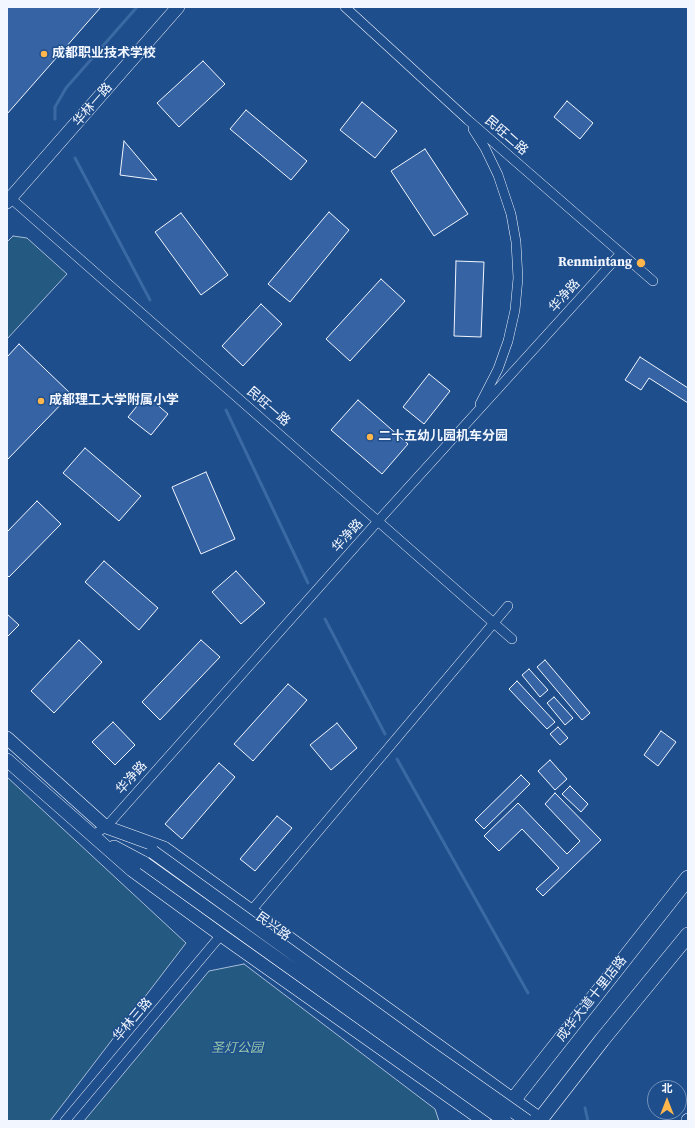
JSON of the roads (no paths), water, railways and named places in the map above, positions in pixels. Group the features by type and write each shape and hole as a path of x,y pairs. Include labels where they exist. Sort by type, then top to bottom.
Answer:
{"main road":[{"name":"华林一路","path":"8,198 178,7"},
{"name":"民兴路","path":"7,738 106,827 153,852 429,1052 535,1120"},
{"path":"7,760 132,870 221,935 484,1121"},
{"name":"民兴路","path":"106,827 164,848 514,1100 535,1120"},
{"name":"民兴路","path":"93,835 144,863 505,1121"},
{"name":"成华大道十里店路","path":"497,1121 574,1021 688,878"},
{"path":"535,1120 688,935"}],"street":[{"name":"民旺二路","path":"345,7 468,120 652,281"},
{"path":"468,120 486,148 498,175 511,214 516,242 518,278 515,310 508,341 495,375 483,399 468,422"},
{"name":"民旺一路","path":"8,198 512,639"},
{"name":"华净路","path":"93,835 106,827 378,522 621,254"},
{"path":"251,911 508,606"},
{"name":"华林三路","path":"65,1121 221,935"}],"waterway":[{"path":"55,119 55,107 66,88 137,7"},
{"path":"75,158 150,300"},
{"path":"226,410 308,583"},
{"path":"325,619 385,734"},
{"path":"397,759 528,993"},
{"path":"585,1108 588,1121"}],"place":[{"name":"成都职业技术学校","path":"44,54"},
{"name":"Renmintang","path":"641,263"},
{"name":"成都理工大学附属小学","path":"41,401"},
{"name":"二十五幼儿园机车分园","path":"370,437"}],"park label":[{"name":"圣灯公园","path":"237,1049"}]}
